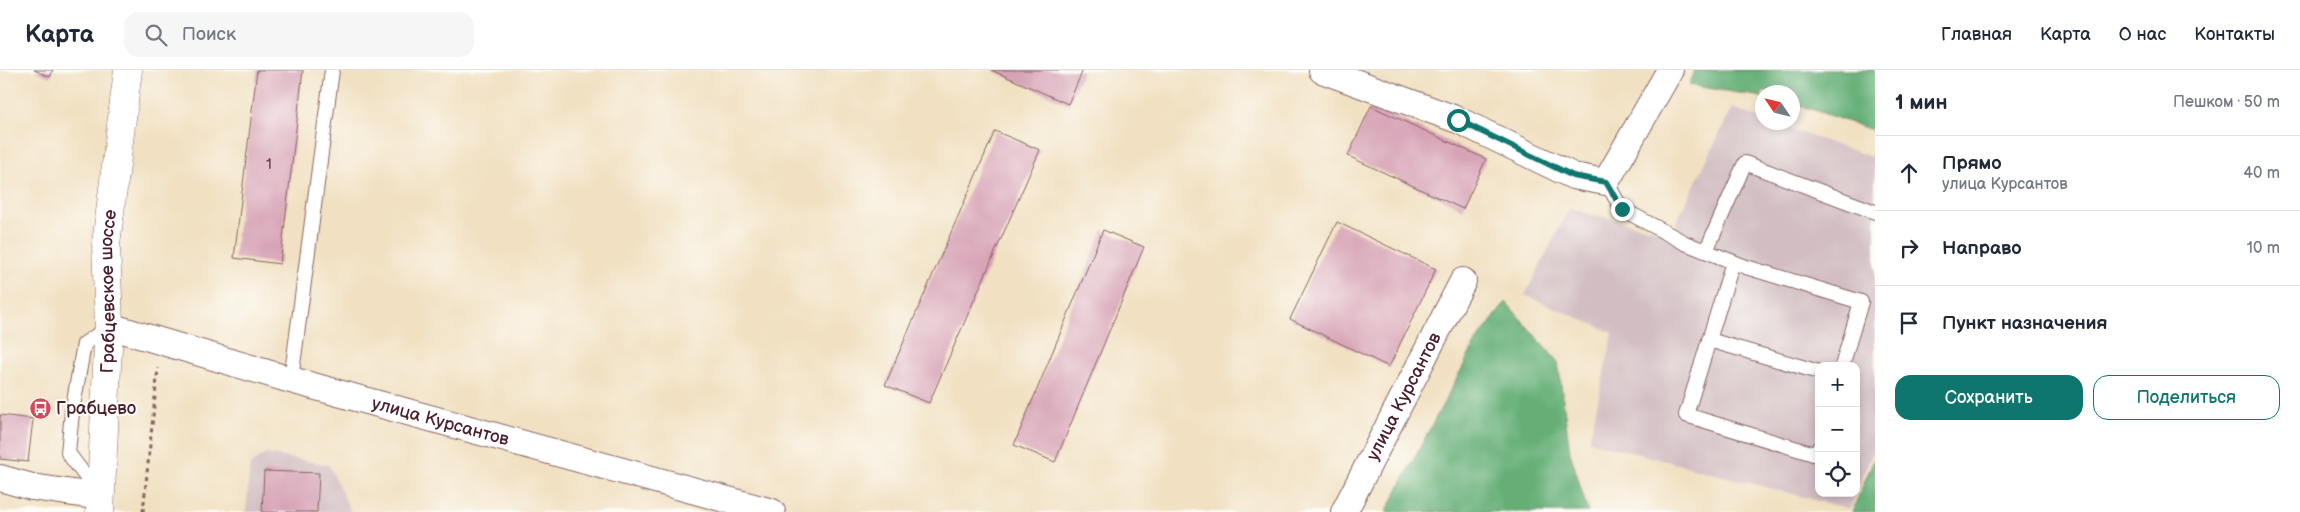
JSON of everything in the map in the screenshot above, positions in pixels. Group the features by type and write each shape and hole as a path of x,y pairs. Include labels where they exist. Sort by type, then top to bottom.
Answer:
{"street":[{"name":"Грабцевское шоссе","path":"100,505 109,326 106,244 128,70"},
{"path":"1322,70 1458,120 1573,176 1606,182 1670,70"},
{"name":"улица Курсантов","path":"1344,512 1463,280"},
{"name":"улица Курсантов","path":"109,326 291,380 772,512"},
{"path":"0,478 100,505"}],"lane":[{"path":"291,380 332,70"},
{"path":"1706,251 1745,163 1875,212"},
{"path":"1606,182 1622,209 1685,243 1733,262 1861,302 1843,362"},
{"path":"1733,262 1686,415 1817,455 1818,452"},
{"path":"1709,340 1815,371"}],"path":[{"path":"143,512 160,340"}],"shaded area":[{"path":"1732,108 1755,116 1755,130 1793,130 1875,158 1875,447 1860,483 1860,362 1815,362 1815,497 1854,497 1850,509 1589,441 1613,333 1525,295 1569,209 1671,233"},
{"path":"266,454 329,465 351,512 246,512 250,464"}],"green space":[{"path":"1695,70 1875,70 1875,131 1800,105 1800,85 1755,85 1755,96 1689,85"},
{"path":"1506,302 1558,362 1570,452 1588,512 1386,512 1477,340"},
{"path":"1875,457 1875,512 1852,512 1858,497 1860,497"}],"building":[{"path":"34,70 53,70 50,77"},
{"path":"257,70 303,70 280,264 234,258"},
{"path":"991,70 1083,70 1068,104"},
{"path":"1371,106 1486,159 1463,209 1348,156"},
{"path":"995,131 1040,150 929,403 885,385"},
{"path":"1337,222 1436,269 1389,367 1290,319"},
{"path":"1103,230 1144,247 1055,462 1014,445"},
{"path":"0,415 33,419 28,462 0,459"},
{"path":"264,471 319,473 317,512 262,512"}],"place":[{"name":"Грабцево","path":"40,408"}],"route":[{"path":"1458,120 1573,176 1606,182 1622,209"}]}
